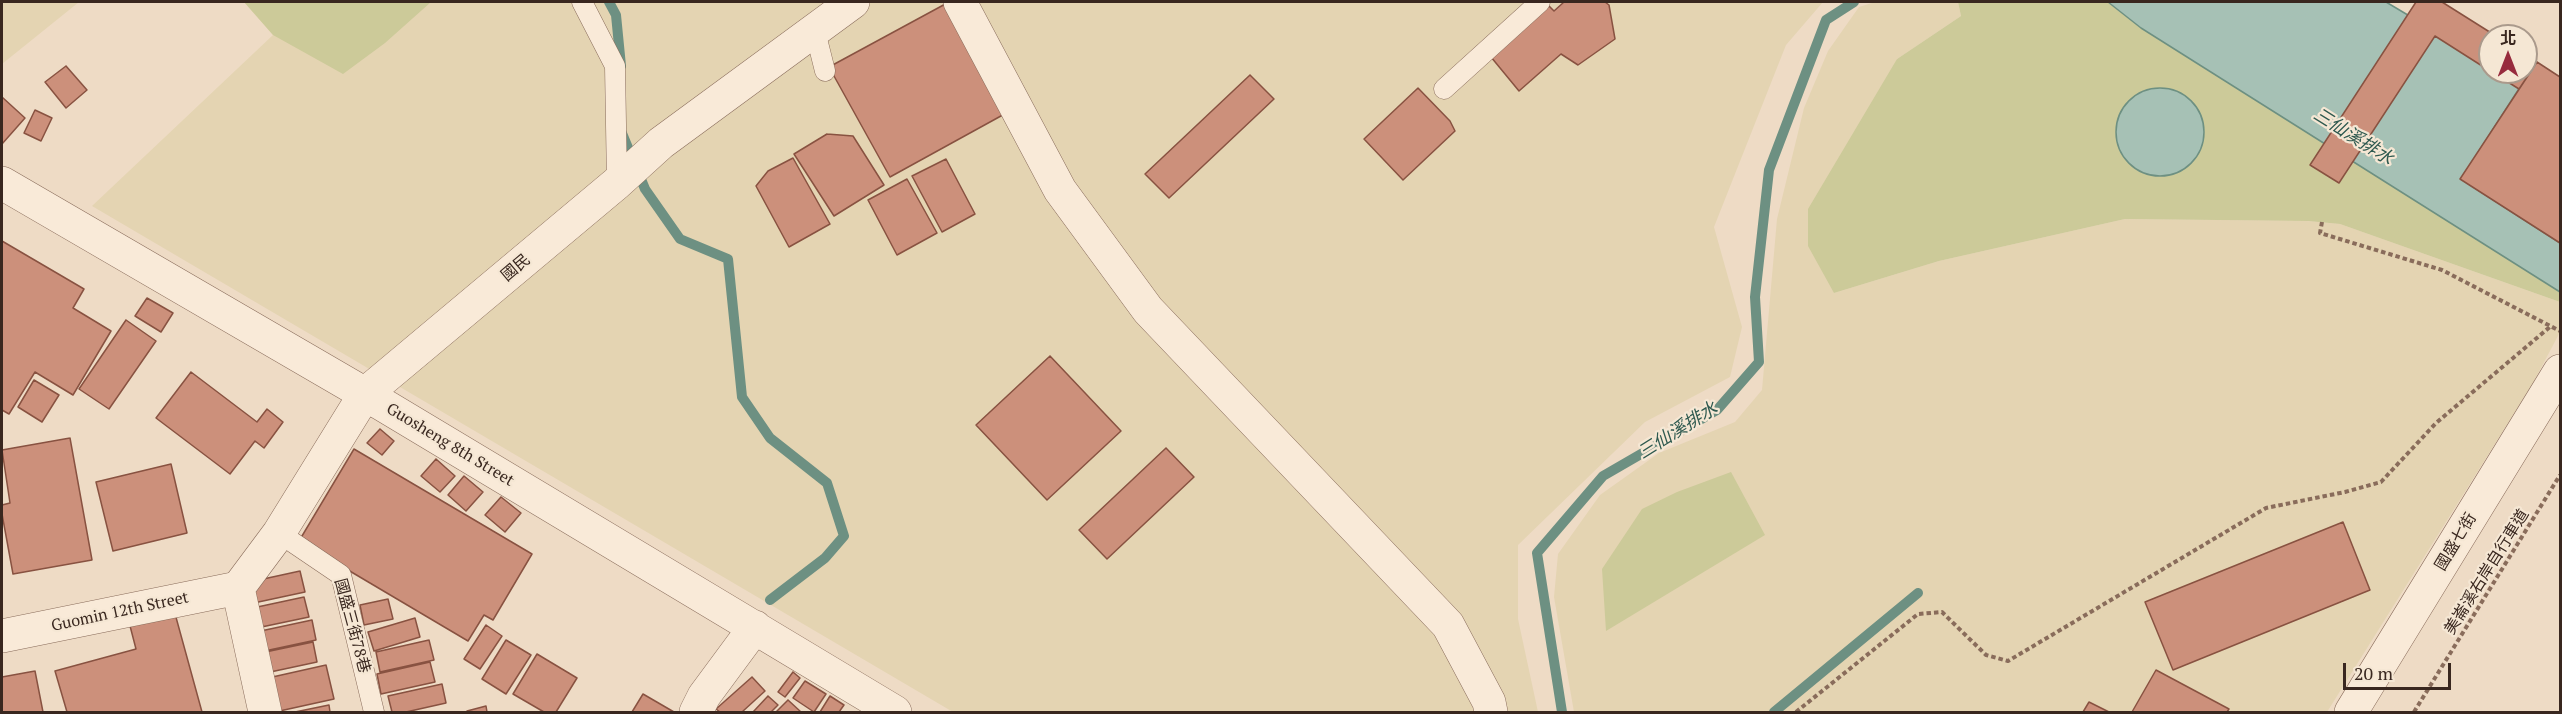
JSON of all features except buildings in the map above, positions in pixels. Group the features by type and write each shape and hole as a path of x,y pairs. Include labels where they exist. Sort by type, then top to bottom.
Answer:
{"street":[{"name":"國民","path":"238,588 279,533 365,394 617,183 661,142 853,2"},
{"path":"960,2 1060,190 1141,300 1448,625 1489,702 1491,712"},
{"name":"Guosheng 8th Street","path":"2,183 365,394 895,712"},
{"name":"國盛七街","path":"2352,712 2560,371"},
{"path":"238,588 265,712"},
{"name":"Guomin 12th Street","path":"2,636 238,588"},
{"path":"696,712 704,696 755,627"}],"lane":[{"path":"582,2 615,66 617,183"},
{"path":"1444,89 1540,2"},
{"path":"815,31 825,71"},
{"name":"國盛三街78巷","path":"279,533 341,575 374,712"}],"path":[{"path":"2322,222 2320,233 2442,270 2560,331"},
{"path":"1796,712 1918,614 1942,612 1986,655 2008,661 2266,508 2381,482 2436,423 2550,326"},
{"name":"美崙溪右岸自行車道","path":"2414,712 2560,475"}],"shaded area":[{"path":"2,2 79,2 2,64"},
{"path":"244,2 1823,2 1786,45 1714,227 1742,327 1730,377 1645,422 1518,545 1518,619 1538,712 953,712 92,206 273,35"},
{"path":"244,2 431,2 385,43 343,74 273,35"},
{"path":"1875,2 1958,2 1961,16 1897,59 1834,293 1939,261 2125,219 2307,221 2340,224 2560,302 2560,332 2533,383 2327,712 1574,712 1554,597 1558,554 1600,495 1659,453 1735,422 1762,390 1777,219 1804,108 1828,51 1859,7"},
{"path":"1958,2 2108,2 2141,28 2325,142 2311,165 2339,183 2354,161 2536,274 2560,291 2560,302 2340,224 2308,221 2125,219 1939,261 1834,293 1808,246 1808,209 1897,59 1961,16"},
{"path":"1731,472 1765,535 1606,631 1602,569 1642,509 1677,492"}],"water":[{"path":"2108,2 2386,2 2478,57 2478,84 2522,84 2461,179 2560,243 2560,292 2141,28"},
{"path":"2160,88 2177,92 2191,101 2200,115 2204,132 2200,149 2191,163 2177,172 2160,176 2143,172 2129,163 2120,149 2116,132 2120,115 2129,101 2143,92"}],"waterway":[{"path":"609,2 616,15 621,66"},
{"name":"三仙溪排水","path":"1562,712 1537,553 1603,476 1717,410 1759,362 1755,297 1769,170 1826,20 1854,2"},
{"path":"621,131 645,189 680,239 728,259 742,397 770,438 827,483 844,536 825,558 770,600"},
{"path":"1774,712 1918,593"}]}
